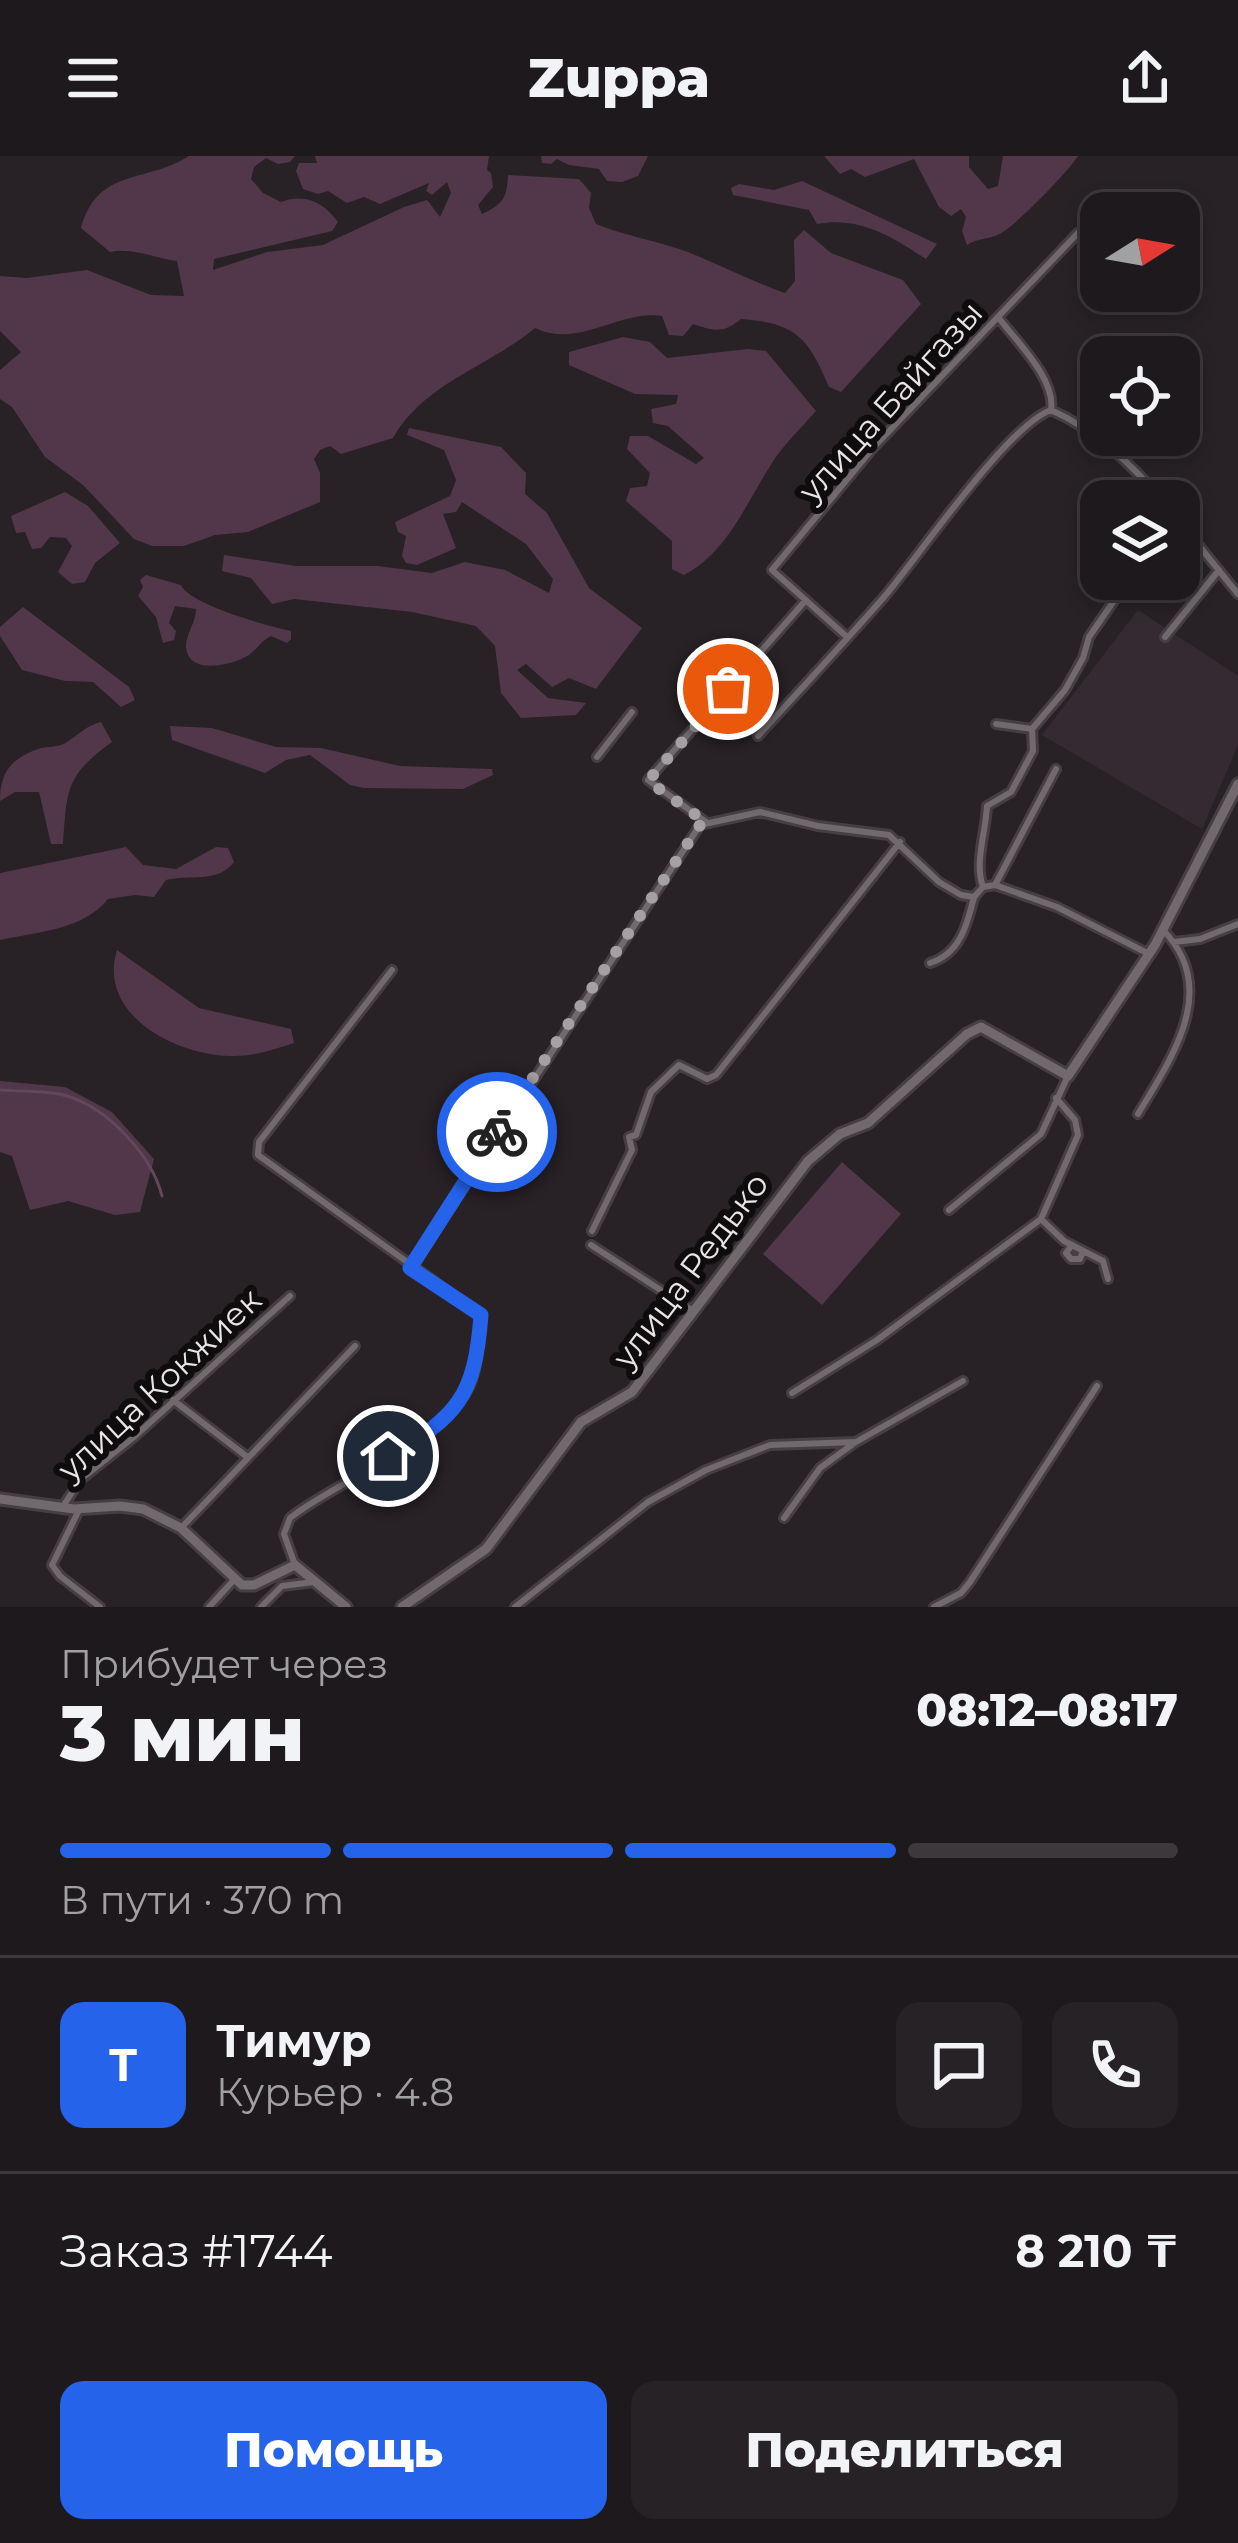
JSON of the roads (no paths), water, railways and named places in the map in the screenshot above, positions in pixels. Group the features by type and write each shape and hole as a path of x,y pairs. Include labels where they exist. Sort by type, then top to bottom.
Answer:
{"street":[{"name":"улица Байгазы","path":"847,638 772,570 873,448 1078,233"},
{"path":"998,316 1043,379 1053,400 1051,410"},
{"path":"758,736 1038,415 1051,410 1078,422 1141,480"},
{"path":"1200,548 1238,594"},
{"path":"1165,637 1219,570"},
{"path":"706,822 648,781 806,600"},
{"path":"982,887 978,873 987,806 1011,792 1033,751 1032,729 1065,690 1089,637 1115,600"},
{"path":"597,757 632,712"},
{"path":"996,724 1032,729"},
{"path":"995,885 1056,769"},
{"path":"949,1210 1041,1134 1068,1076 1149,954 1238,784"},
{"path":"410,1268 700,825 760,812 818,826 889,835 939,882 974,898"},
{"path":"592,1231 632,1150 628,1137 636,1135 651,1092 679,1065 707,1079 716,1075 900,842"},
{"path":"930,963 943,959 957,944 982,887 995,885 1057,907 1149,954"},
{"path":"1174,942 1238,924"},
{"path":"1138,1114 1184,1028 1191,989 1189,970 1162,929"},
{"path":"346,1607 295,1565 284,1534 290,1518 430,1433 458,1404 471,1381 481,1315 258,1155 259,1142 392,970"},
{"name":"улица Редько","path":"402,1607 486,1549 581,1422 632,1392 808,1160 840,1134 868,1123 967,1034 981,1027 1068,1076"},
{"path":"792,1393 878,1340 1041,1219 1078,1136 1075,1120 1055,1098"},
{"path":"1041,1219 1072,1245 1066,1253 1071,1259 1080,1259 1083,1250 1106,1264 1108,1279"},
{"path":"591,1245 693,1311"},
{"name":"улица Кокжиек","path":"62,1508 80,1480 290,1296"},
{"path":"181,1528 355,1346"},
{"path":"784,1518 820,1468 963,1381"},
{"path":"934,1607 961,1593 970,1582 1097,1386"},
{"path":"173,1400 247,1457"},
{"path":"515,1607 648,1502 706,1470 770,1445 856,1442"},
{"path":"0,1498 79,1510 130,1506 181,1528 233,1581 254,1585 295,1565"},
{"path":"79,1510 52,1565 100,1607"},
{"path":"209,1607 233,1581"},
{"path":"261,1607 282,1586 314,1582"}],"waterway":[{"path":"0,1090 59,1094 98,1111 138,1150 162,1196"}]}
